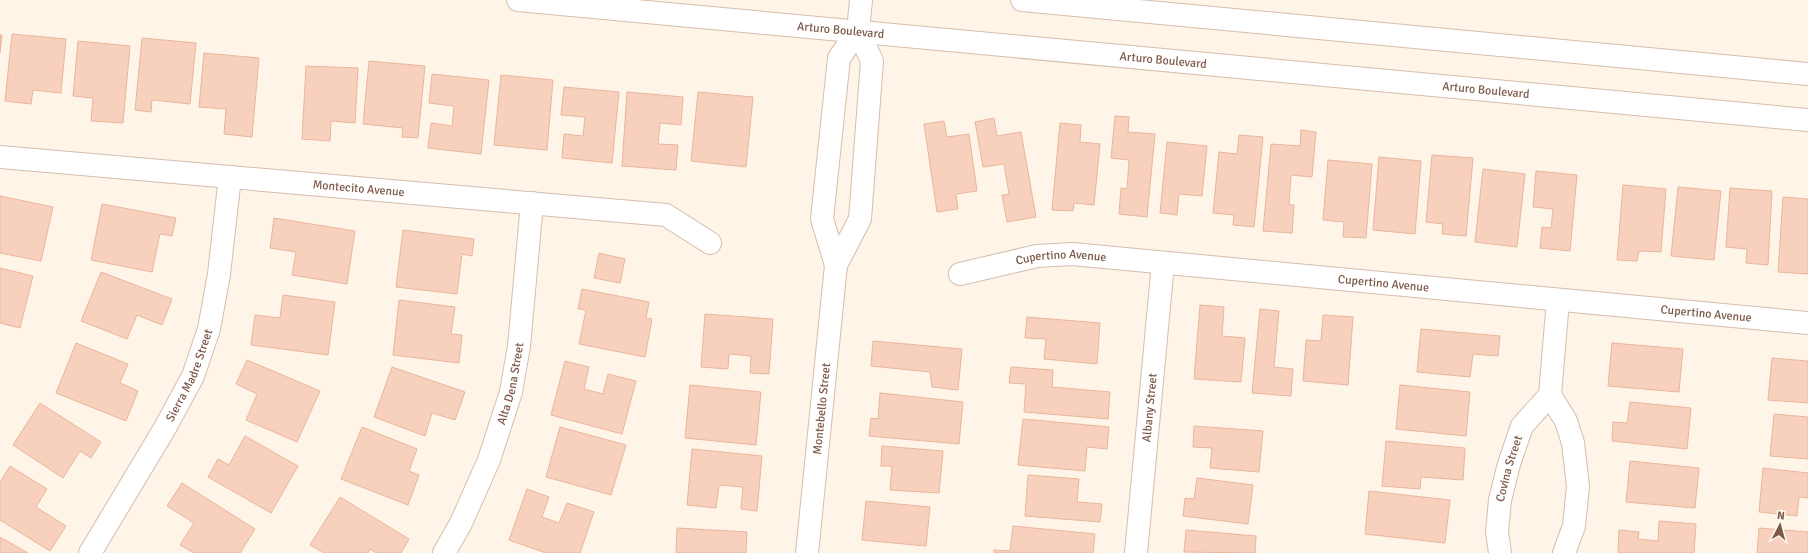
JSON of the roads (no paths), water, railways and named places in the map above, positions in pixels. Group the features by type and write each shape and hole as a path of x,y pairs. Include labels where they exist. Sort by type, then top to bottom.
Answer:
{"street":[{"name":"Arturo Boulevard","path":"518,0 858,30 1808,120"},
{"name":"Montebello Street","path":"836,265 822,219 839,58 858,30 861,0"},
{"path":"1022,0 1808,74"},
{"name":"Montebello Street","path":"807,553 836,265 860,219 872,61 858,30"},
{"name":"Montecito Avenue","path":"0,157 666,215 710,243"},
{"name":"Sierra Madre Street","path":"90,553 165,428 193,376 209,329 217,282 230,176"},
{"name":"Alta Dena Street","path":"444,553 461,523 489,460 510,392 519,346 532,203"},
{"name":"Cupertino Avenue","path":"960,274 1037,256 1072,254 1808,323"},
{"name":"Albany Street","path":"1136,553 1164,262"},
{"path":"1558,300 1550,395 1566,421 1573,443 1578,486 1574,526 1564,553"},
{"name":"Covina Street","path":"1500,553 1497,532 1499,506 1509,464 1522,426 1550,395"}]}
